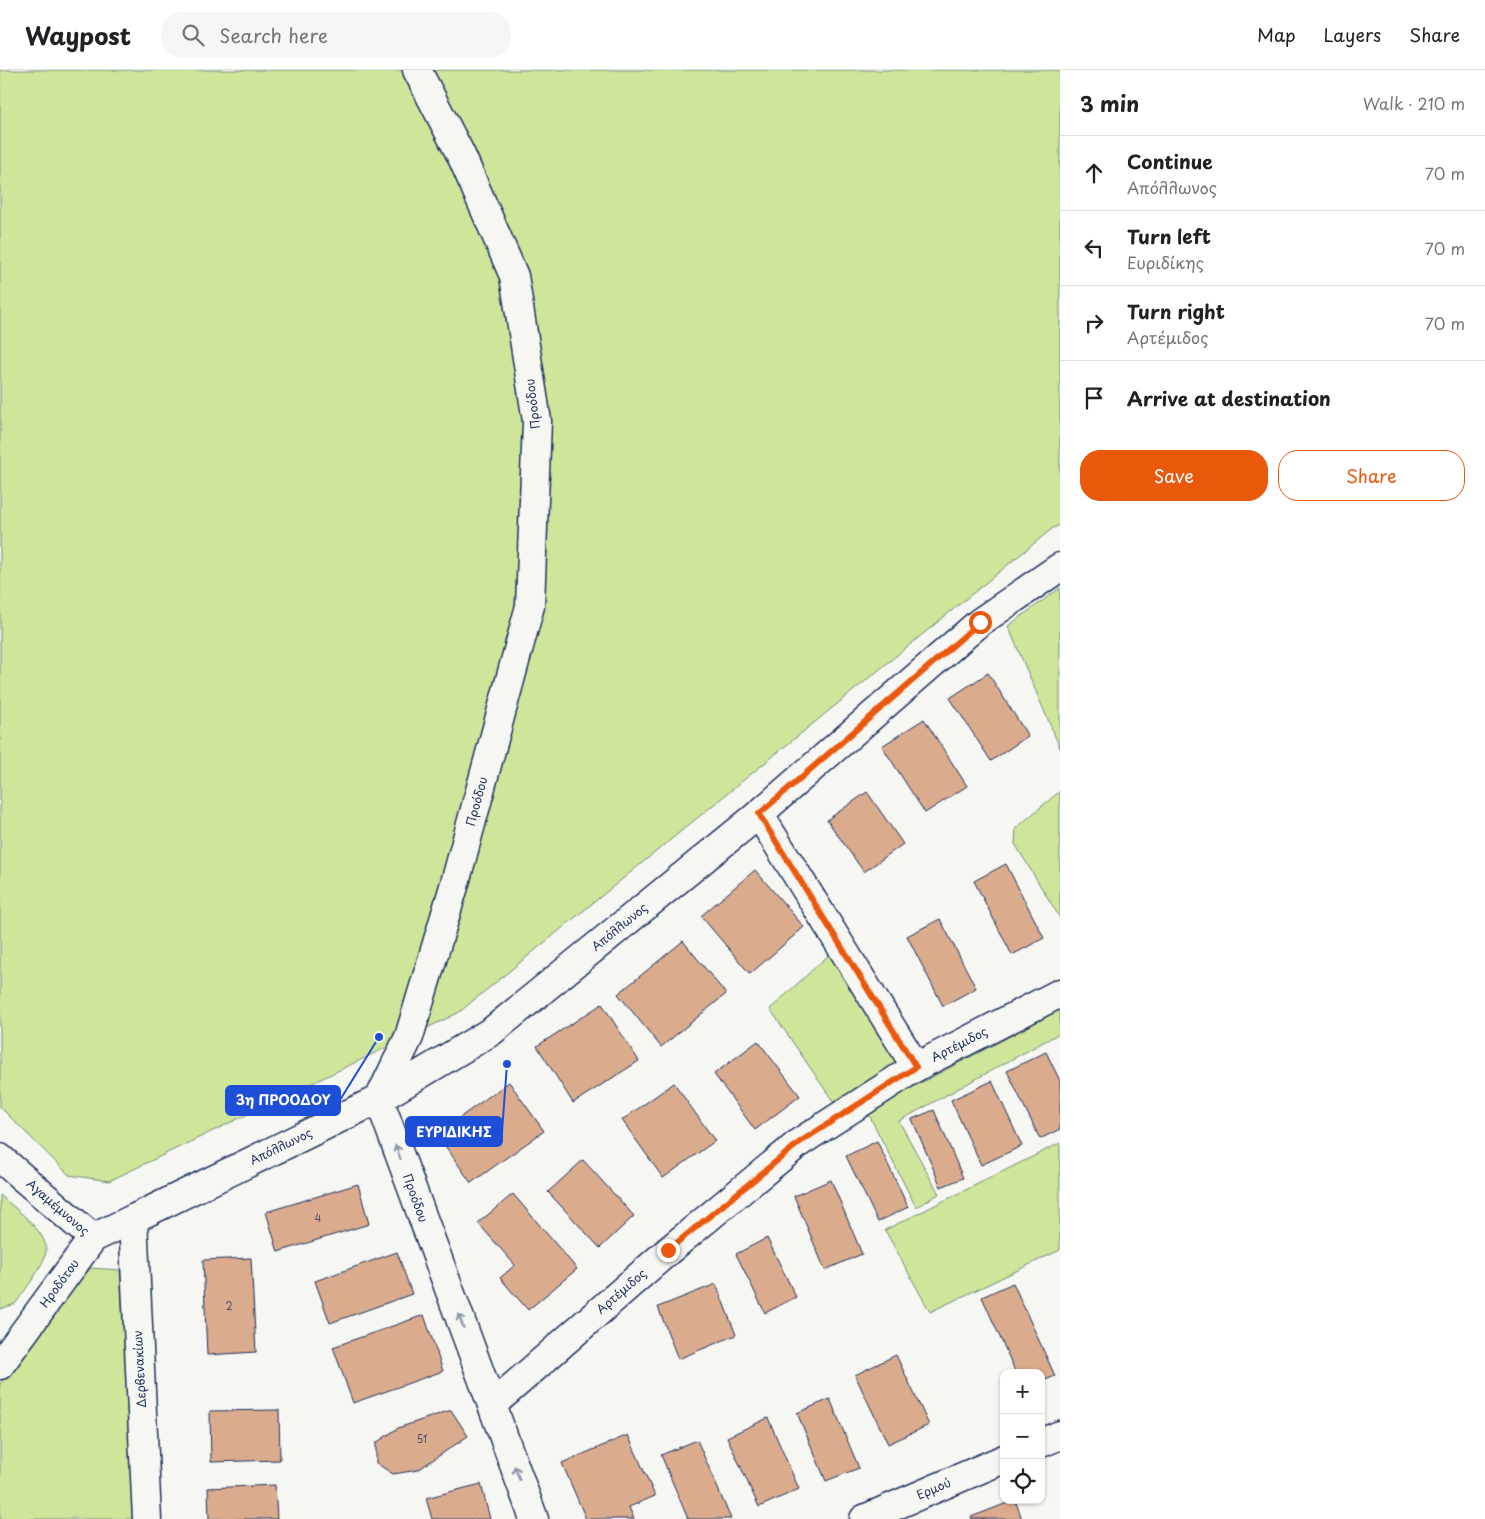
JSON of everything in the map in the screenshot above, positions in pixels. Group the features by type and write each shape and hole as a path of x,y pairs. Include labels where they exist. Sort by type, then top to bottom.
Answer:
{"street":[{"name":"Προόδου","path":"417,70 461,155 514,276 537,421 531,596 530,606 455,883 414,1019 408,1037 378,1099 534,1519"},
{"name":"Απόλλωνος","path":"133,1219 378,1099 492,1031 759,814 980,622 1060,567"},
{"path":"759,814 916,1067"},
{"name":"Αρτέμιδος","path":"492,1405 668,1250 800,1142 916,1067 1060,993"},
{"name":"Αγαμέμνονος","path":"0,1158 92,1238"},
{"name":"Ηροδότου","path":"0,1364 92,1238 133,1219"},
{"name":"Δερβενακίων","path":"133,1219 147,1519"},
{"path":"1045,1441 1060,1435"},
{"name":"Ερμού","path":"864,1519 1000,1461"}],"green space":[{"path":"0,70 1060,70 1060,525 1053,528 458,1013 109,1181 69,1175 0,1107"},
{"path":"1060,588 1060,748 1008,626"},
{"path":"1060,791 1060,918 1015,844 1016,828"},
{"path":"832,952 901,1062 835,1104 770,1009"},
{"path":"1060,1010 1060,1033 899,1121 939,1194 916,1207 867,1111"},
{"path":"1060,1143 1060,1250 930,1312 885,1230"},
{"path":"0,1195 35,1227 45,1243 46,1250 38,1270 15,1304 0,1309"},
{"path":"91,1268 120,1270 134,1519 0,1519 0,1384 54,1311"}],"building":[{"path":"988,673 1028,736 991,761 950,698"},
{"path":"924,719 967,786 925,813 882,746"},
{"path":"867,792 903,844 864,872 827,820"},
{"path":"1006,864 1044,938 1012,955 974,881"},
{"path":"755,870 804,927 750,974 701,916"},
{"path":"940,919 976,988 943,1006 907,936"},
{"path":"683,941 726,994 661,1047 618,994"},
{"path":"602,1004 639,1061 573,1103 537,1046"},
{"path":"758,1041 800,1096 755,1130 714,1074"},
{"path":"1046,1052 1060,1081 1060,1129 1040,1139 1007,1071"},
{"path":"992,1081 1022,1146 981,1165 951,1100"},
{"path":"509,1082 544,1131 471,1183 437,1134"},
{"path":"674,1083 715,1141 663,1178 622,1120"},
{"path":"934,1110 963,1178 941,1187 912,1119"},
{"path":"877,1141 908,1207 878,1222 846,1156"},
{"path":"583,1160 634,1216 600,1248 548,1192"},
{"path":"831,1180 862,1254 825,1270 794,1196"},
{"path":"358,1184 369,1224 278,1252 266,1212"},
{"path":"513,1194 577,1269 528,1310 500,1278 515,1265 478,1223"},
{"path":"767,1238 796,1297 765,1313 736,1254"},
{"path":"397,1252 412,1294 330,1323 315,1281"},
{"path":"251,1258 256,1352 207,1355 203,1260"},
{"path":"1013,1283 1055,1376 1045,1380 1045,1369 1014,1369 982,1297"},
{"path":"716,1284 736,1335 678,1359 658,1307"},
{"path":"424,1315 443,1371 353,1403 333,1347"},
{"path":"896,1355 929,1425 888,1444 855,1375"},
{"path":"830,1399 859,1468 826,1481 797,1413"},
{"path":"279,1410 280,1460 211,1462 210,1411"},
{"path":"451,1410 468,1436 418,1470 393,1474 376,1463 376,1443 398,1428"},
{"path":"768,1418 799,1489 759,1507 727,1437"},
{"path":"628,1435 655,1496 629,1507 634,1519 586,1519 562,1463"},
{"path":"697,1440 731,1519 688,1519 661,1455"},
{"path":"481,1484 490,1519 432,1519 426,1498"},
{"path":"275,1485 277,1519 209,1519 208,1488"},
{"path":"1005,1504 1016,1504 1022,1519 972,1519 971,1517"}],"place":[{"name":"3η ΠΡΟΟΔΟΥ","path":"379,1037"},
{"name":"ΕΥΡΙΔΙΚΗΣ","path":"507,1064"}],"route":[{"path":"668,1250 800,1142 916,1067 759,814 980,622"}]}
